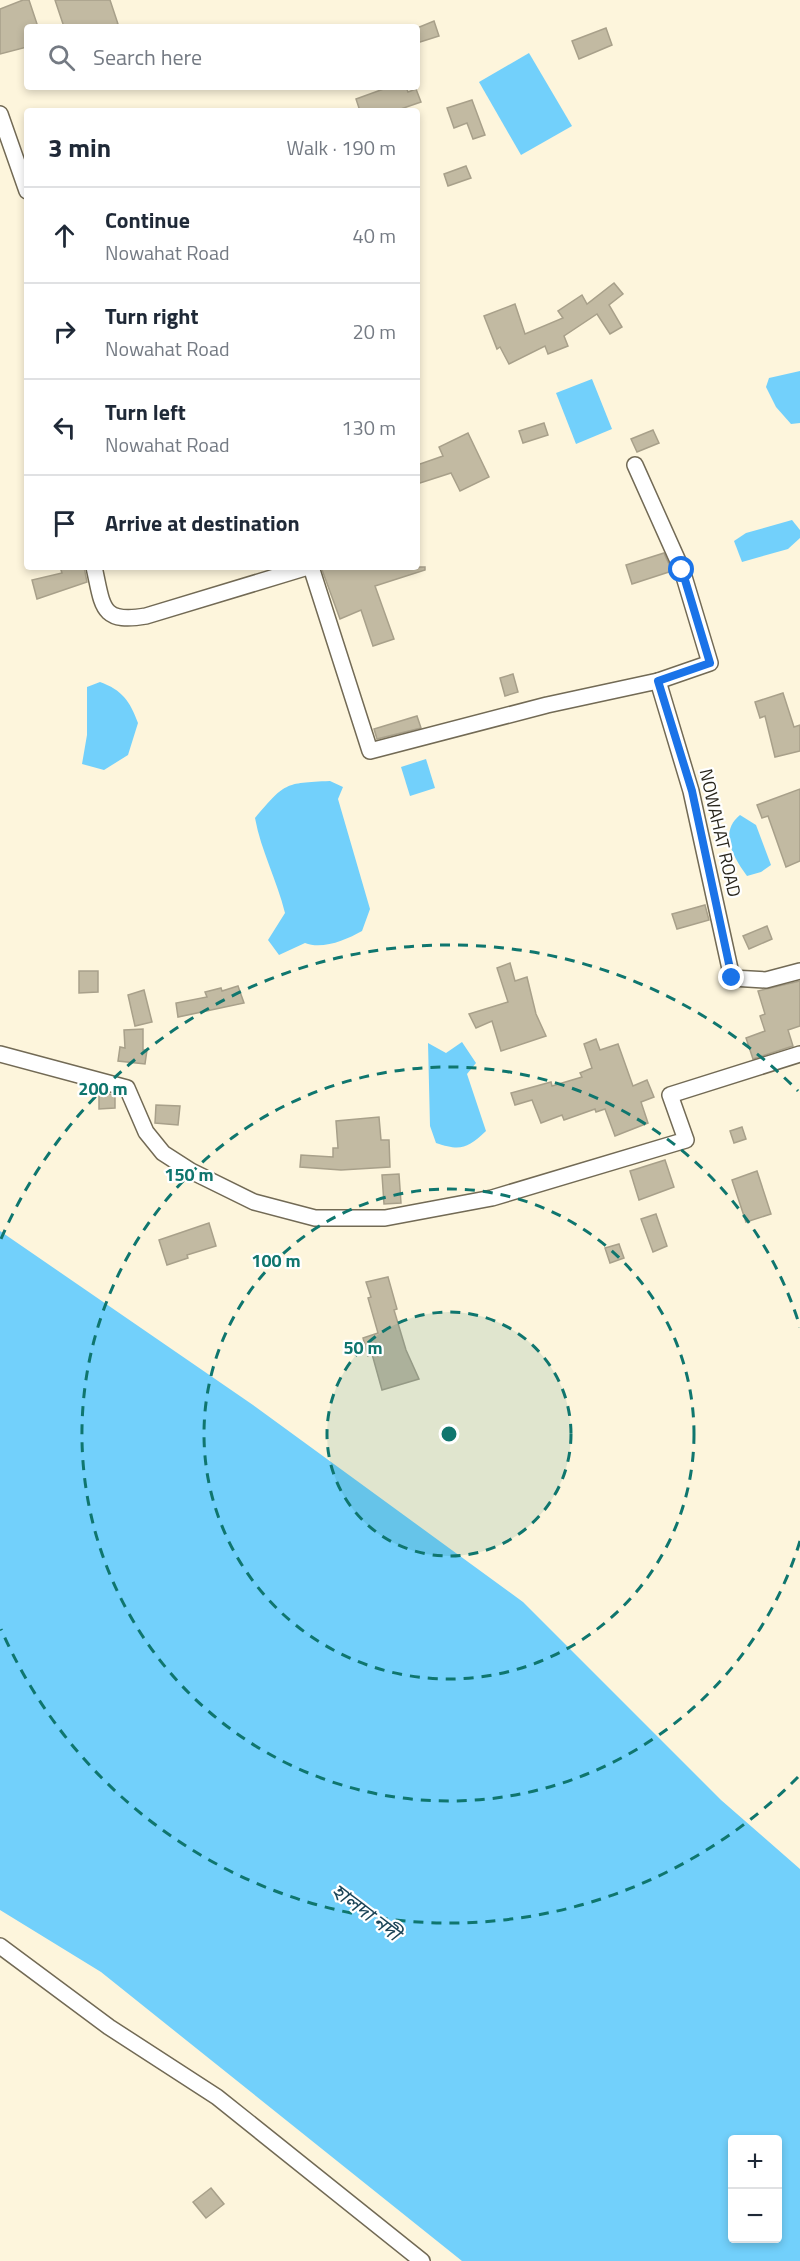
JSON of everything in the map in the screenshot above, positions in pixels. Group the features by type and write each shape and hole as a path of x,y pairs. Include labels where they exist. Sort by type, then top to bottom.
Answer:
{"street":[{"path":"0,114 24,182"},
{"path":"311,570 370,751 547,705 658,681 710,663 682,570 635,465"},
{"path":"95,570 107,613 126,618 146,616 300,570"},
{"name":"NOWAHAT ROAD","path":"658,681 692,791 732,978 766,980 800,971"},
{"path":"0,1054 127,1088 146,1132 163,1153 191,1171 254,1202 315,1218 385,1218 492,1198 686,1140 670,1095 800,1054"},
{"path":"0,1946 109,2027 217,2097 422,2261"}],"water":[{"path":"529,53 572,126 521,155 479,82"},
{"path":"800,371 800,423 791,424 776,407 766,387 769,378"},
{"path":"592,379 612,429 576,444 556,393"},
{"path":"792,520 800,530 800,538 788,549 742,562 734,541 746,533"},
{"path":"100,682 124,697 132,708 138,723 128,755 104,770 82,764 87,735 87,687"},
{"path":"426,759 435,788 410,796 401,767"},
{"path":"330,781 343,787 338,799 370,909 362,931 326,945 305,943 279,955 268,940 285,913 255,818 286,787 294,784"},
{"path":"740,815 756,825 771,865 761,872 747,876 730,846 730,830 733,822"},
{"path":"462,1042 476,1063 467,1074 486,1131 468,1145 451,1147 436,1143 430,1126 428,1043 446,1053"},
{"name":"হালদা নদী","path":"0,1231 253,1405 523,1602 721,1800 800,1869 800,2261 462,2261 101,1972 0,1910"}],"building":[{"path":"29,0 37,24 24,24 24,48 0,54 0,9"},
{"path":"55,0 110,0 118,24 63,24"},
{"path":"434,21 439,36 420,42 420,27"},
{"path":"606,28 612,45 579,59 572,41"},
{"path":"381,90 407,90 408,92 416,90 421,102 404,108 359,108 356,99"},
{"path":"472,100 485,135 473,139 467,123 454,128 447,108"},
{"path":"466,166 471,178 448,186 444,174"},
{"path":"614,283 623,294 609,305 622,327 610,334 597,314 564,336 568,346 548,354 545,346 509,364 500,347 497,349 484,316 515,304 525,334 563,318 558,311 582,295 587,304"},
{"path":"544,423 548,435 523,443 519,431"},
{"path":"653,430 659,443 637,452 631,439"},
{"path":"468,433 489,477 460,491 451,473 420,483 420,464 443,456 439,447"},
{"path":"664,553 672,571 632,584 626,565"},
{"path":"420,567 425,567 425,570 375,586 394,639 373,646 361,610 340,619 322,570 420,570"},
{"path":"61,570 85,570 87,582 37,599 32,580 62,573"},
{"path":"513,674 518,692 505,696 500,678"},
{"path":"783,693 794,727 800,725 800,751 775,757 765,716 760,718 755,702"},
{"path":"417,716 421,728 377,739 374,729"},
{"path":"800,789 800,861 786,867 768,816 762,818 757,805"},
{"path":"705,905 709,920 677,929 672,914"},
{"path":"767,926 772,939 749,949 743,936"},
{"path":"510,963 515,981 527,977 536,1014 546,1036 501,1051 492,1021 476,1028 469,1014 508,1002 497,968"},
{"path":"79,971 98,971 98,992 79,993"},
{"path":"800,981 800,1026 788,1030 793,1046 753,1059 746,1038 765,1031 760,1016 765,1014 758,991"},
{"path":"238,986 244,1003 178,1017 176,1003 207,997 205,992 221,988 222,991"},
{"path":"144,990 152,1022 135,1026 128,995"},
{"path":"143,1029 143,1050 147,1050 145,1064 118,1061 120,1047 125,1048 124,1030"},
{"path":"596,1039 600,1050 618,1044 633,1086 647,1080 654,1097 641,1102 648,1123 615,1136 605,1109 596,1112 595,1109 564,1120 562,1115 541,1123 532,1100 515,1105 511,1093 551,1082 552,1086 582,1077 580,1073 592,1068 584,1044"},
{"path":"99,1092 115,1095 115,1108 99,1109"},
{"path":"156,1105 180,1106 178,1125 155,1123"},
{"path":"379,1117 381,1140 389,1140 390,1167 341,1170 300,1167 301,1155 333,1157 333,1148 338,1148 336,1121"},
{"path":"742,1127 746,1139 734,1143 730,1131"},
{"path":"665,1160 674,1187 639,1200 630,1171"},
{"path":"757,1171 771,1214 746,1222 732,1180"},
{"path":"399,1174 401,1203 384,1204 382,1175"},
{"path":"656,1214 667,1246 653,1252 641,1219"},
{"path":"209,1223 216,1246 187,1255 188,1258 167,1265 159,1240"},
{"path":"619,1244 624,1258 610,1263 605,1248"},
{"path":"388,1277 397,1309 394,1310 406,1350 419,1379 382,1390 372,1354 368,1356 363,1338 378,1333 366,1282"},
{"path":"211,2188 224,2204 206,2218 193,2202"}],"route":[{"path":"682,570 710,663 658,681 692,791 732,978"}]}
